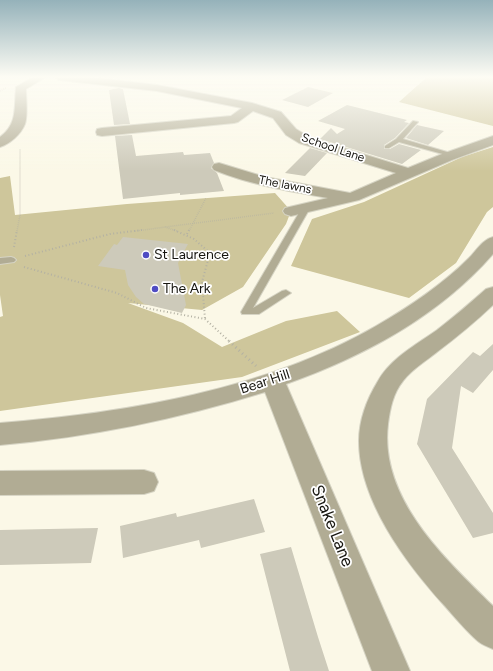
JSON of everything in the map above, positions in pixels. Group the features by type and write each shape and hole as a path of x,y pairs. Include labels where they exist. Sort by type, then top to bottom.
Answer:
{"street":[{"path":"0,143 12,134 19,123 20,108"},
{"path":"102,132 234,119 250,108"},
{"name":"School Lane","path":"256,108 277,115 291,132 304,140 409,172"},
{"path":"298,209 353,197 409,172 493,140"},
{"name":"The lawns","path":"219,167 232,173 260,180 353,197"},
{"name":"Bear Hill","path":"0,434 73,427 119,420 174,408 273,381 336,356 390,328 452,284 493,242"},
{"path":"493,293 465,319 408,363 395,375 386,388 377,410 372,433 372,449 376,469 394,512 436,571 493,631"},
{"name":"Snake Lane","path":"273,381 391,671"},
{"path":"0,483 144,482"}],"lane":[{"path":"386,147 402,137 405,131 415,122"},
{"path":"398,140 452,155"},
{"path":"286,293 255,312 246,312 298,209"},
{"path":"0,261 11,260"}],"path":[{"path":"11,260 20,215 20,146"},
{"path":"187,234 206,198"},
{"path":"11,260 110,234 298,209"},
{"path":"165,226 187,234 200,243 210,253 202,282 205,319"},
{"path":"11,260 22,266 117,293 146,308 205,319 273,381"}],"shaded area":[{"path":"424,108 493,108 493,126"},
{"path":"493,147 493,207 487,212 456,263 409,298 291,266 312,219 364,202 462,157"},
{"path":"10,176 15,215 127,204 275,193 291,211 286,224 243,287 202,310 128,303 183,323 222,347 286,321 337,311 360,332 242,377 0,411 0,317 3,316 0,295 0,178"}],"building":[{"path":"112,108 127,108 130,124 114,125"},
{"path":"341,108 360,108 407,120 404,122 409,123 395,138 384,145 384,149 390,149 399,144 421,150 402,164 320,139 331,128 337,134 345,129 318,121"},
{"path":"417,125 444,131 428,145 406,138"},
{"path":"132,135 136,156 183,152 184,155 210,153 214,163 211,168 217,173 224,191 180,195 180,193 123,199 115,136"},
{"path":"310,148 327,153 305,176 285,173"},
{"path":"123,237 188,244 178,263 186,305 182,313 144,304 136,297 128,285 125,270 98,266 114,244 117,245"},
{"path":"493,344 493,370 473,393 461,386 452,448 493,513 493,533 473,538 417,444 427,399 473,352 480,356"},
{"path":"254,499 265,532 201,548 199,540 123,558 120,526 176,513 177,517"},
{"path":"98,528 91,563 0,565 0,530"},
{"path":"291,547 329,671 290,671 260,554"}],"place":[{"name":"St Laurence","path":"146,255"},
{"name":"The Ark","path":"155,289"}]}
